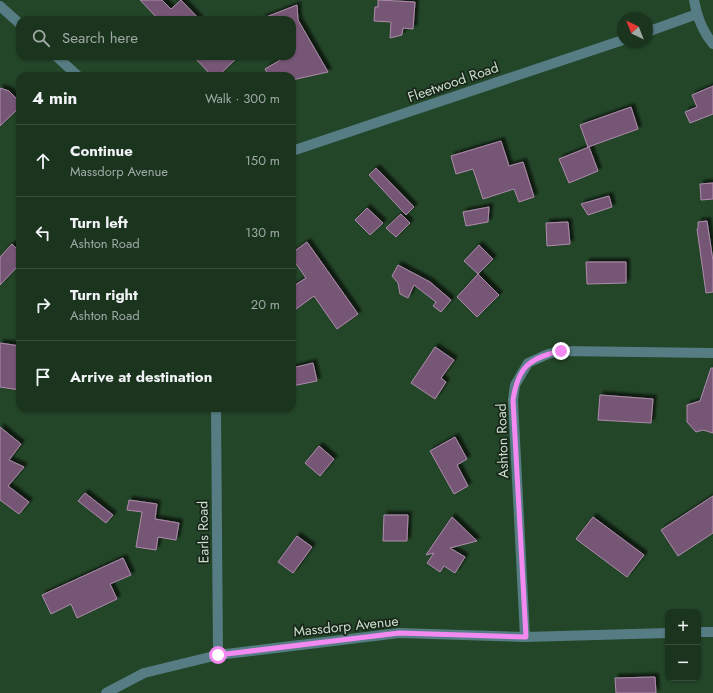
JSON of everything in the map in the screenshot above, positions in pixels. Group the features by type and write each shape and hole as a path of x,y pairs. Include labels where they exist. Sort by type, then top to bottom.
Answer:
{"street":[{"path":"694,0 697,14 706,35 713,44"},
{"path":"0,6 16,20"},
{"path":"653,30 697,14"},
{"name":"Fleetwood Road","path":"296,150 617,42"},
{"path":"60,60 74,72"},
{"name":"Ashton Road","path":"526,637 513,400 515,385 521,372 528,363 536,358 561,351 713,353"},
{"name":"Earls Road","path":"216,412 218,655"},
{"path":"701,632 713,632"},
{"name":"Massdorp Avenue","path":"106,693 144,673 218,655 399,633 526,637 665,633"}],"building":[{"path":"140,0 162,0 171,9 181,0 196,16 155,16"},
{"path":"378,0 415,2 413,29 403,28 402,35 390,38 391,22 374,21 375,7 378,7"},
{"path":"297,5 298,20 328,72 296,79 296,72 267,72 265,69 280,60 296,60 296,16 269,16"},
{"path":"197,60 235,60 222,72 208,72"},
{"path":"713,86 713,114 690,123 685,112 697,107 692,95"},
{"path":"0,88 9,91 16,98 16,111 0,126"},
{"path":"631,107 638,129 588,147 580,125"},
{"path":"501,141 509,166 523,162 534,197 519,202 514,189 483,199 473,169 456,174 451,156"},
{"path":"589,147 598,171 569,183 559,159"},
{"path":"376,168 414,207 406,215 369,175"},
{"path":"713,183 713,199 701,200 700,184"},
{"path":"609,196 612,207 588,215 581,204"},
{"path":"489,207 488,222 466,226 463,212"},
{"path":"367,208 383,223 370,235 355,220"},
{"path":"401,214 410,223 396,237 386,228"},
{"path":"707,221 713,261 713,292 706,293 697,229 698,222"},
{"path":"568,222 570,244 547,246 546,223"},
{"path":"307,242 358,314 337,329 314,296 296,309 296,284 306,278 296,264 296,250"},
{"path":"12,244 16,248 16,268 0,285 0,257"},
{"path":"479,245 493,259 478,274 464,261"},
{"path":"586,262 626,262 626,283 587,284"},
{"path":"398,265 430,282 451,300 441,312 433,306 436,302 414,285 408,298 400,294 398,283 392,276"},
{"path":"478,274 499,295 477,317 457,297"},
{"path":"0,343 16,345 16,389 0,387"},
{"path":"435,347 454,360 441,378 446,382 435,399 411,383"},
{"path":"313,363 317,381 296,385 296,367"},
{"path":"711,368 713,368 713,433 703,430 696,432 687,422 687,405 700,401"},
{"path":"600,395 653,399 651,423 598,420"},
{"path":"0,427 21,444 9,460 24,467 8,486 29,502 19,514 0,500"},
{"path":"455,437 467,459 457,465 468,486 454,494 430,451"},
{"path":"319,446 334,459 320,476 305,463"},
{"path":"85,493 113,515 106,523 78,501"},
{"path":"713,496 713,533 678,556 661,530"},
{"path":"129,500 157,504 155,519 179,523 176,540 158,537 156,550 136,547 142,512 127,510"},
{"path":"384,515 408,515 407,541 383,541"},
{"path":"452,517 477,541 450,548 465,557 455,573 444,566 440,572 427,563 434,553 426,555"},
{"path":"593,517 644,555 627,577 576,539"},
{"path":"297,536 312,547 293,573 278,562"},
{"path":"123,558 131,575 110,584 117,599 77,618 71,604 51,614 42,595"},
{"path":"655,677 656,693 616,693 615,678"}],"route":[{"path":"218,655 399,633 526,637 513,400 515,385 521,372 528,363 536,358 561,351"}]}
